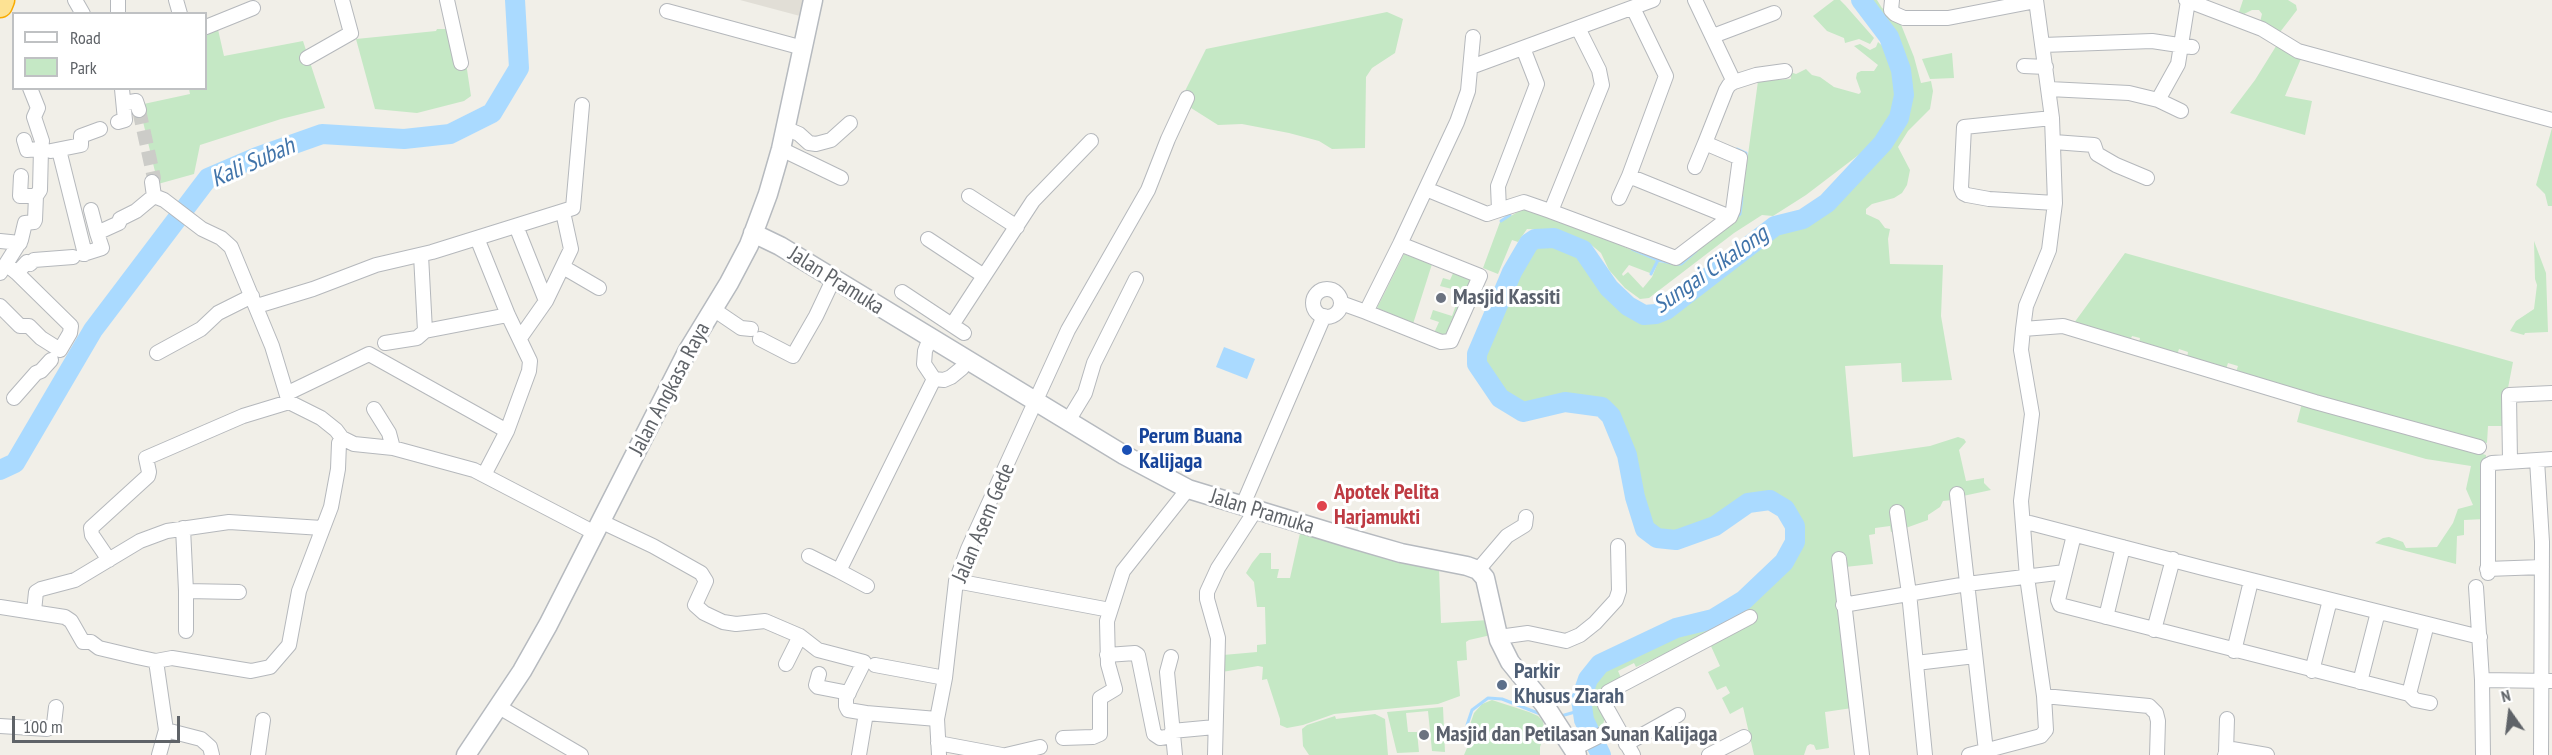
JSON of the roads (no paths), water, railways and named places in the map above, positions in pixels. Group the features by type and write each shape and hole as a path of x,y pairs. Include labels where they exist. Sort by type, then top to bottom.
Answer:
{"highway":[{"path":"0,5 2,0"}],"street":[{"path":"307,58 351,33 342,0"},
{"path":"447,0 461,63"},
{"name":"Jalan Angkasa Raya","path":"466,755 548,625 687,352 739,266 768,194 781,149 813,0"},
{"path":"1471,67 1653,0"},
{"path":"1695,0 1734,82"},
{"path":"1892,0 1891,10 1894,14 1904,18 1948,18 2036,0 2049,88 2054,142 2055,203 2049,250 2026,306 2021,350 2032,414 2021,501 2027,578 2044,696 2045,734 1969,755"},
{"path":"2158,100 2186,46 2187,0 2254,25 2298,51 2552,120"},
{"path":"207,27 253,8"},
{"path":"1619,198 1666,76 1634,8"},
{"path":"667,11 803,48"},
{"path":"1713,36 1774,13"},
{"path":"1550,210 1602,85 1599,70 1578,28"},
{"path":"1366,312 1457,123 1468,91 1473,37"},
{"path":"2043,45 2152,41 2186,46"},
{"path":"1499,210 1498,186 1537,84 1523,48"},
{"path":"2024,66 2046,67"},
{"path":"1695,167 1729,84 1756,75 1785,71"},
{"path":"2049,88 2129,93 2158,100 2181,111"},
{"path":"31,90 38,108 34,117 81,255"},
{"path":"24,140 27,150 47,151 81,145 81,136 125,120 123,96 136,101 139,110"},
{"name":"Jalan Asem Gede","path":"938,749 937,719 945,678 956,581 978,524 1022,435 1035,401 1085,298 1148,190 1187,98"},
{"path":"157,353 201,329 218,313 255,301 313,289 376,265 421,255 573,208 582,105"},
{"path":"2052,118 1964,127 1961,188 1963,193 1968,195 1989,199 2055,203"},
{"path":"785,128 799,134 809,143 816,144 831,140 850,123"},
{"path":"934,379 924,364 925,351 955,327 984,276 1033,201 1090,141"},
{"path":"2054,142 2094,145 2097,154 2147,178"},
{"path":"1426,189 1487,214 1524,202 1676,258 1730,217 1733,210 1740,158 1706,143"},
{"path":"781,149 841,178"},
{"path":"8,270 20,243 25,223 35,220 36,196 40,190 47,151"},
{"path":"21,176 20,196 36,196"},
{"path":"1629,176 1730,217"},
{"path":"97,232 119,223 120,219 136,211 157,193 201,229 221,238 231,247 255,301 289,398 321,418 342,438 354,444 393,448 467,468 524,498 653,546 701,573 706,581 695,605 704,613 723,622 736,624 765,621 800,636 819,650 869,664 945,678"},
{"path":"969,196 1017,227"},
{"path":"8,270 27,261 30,264 34,260 81,255 102,248 91,210"},
{"path":"520,338 546,301 571,245 563,212"},
{"path":"516,226 546,301"},
{"name":"Jalan Pramuka","path":"753,233 780,246 1124,455 1188,489 1401,553 1478,570"},
{"path":"477,238 508,315 529,357 529,371 507,431 484,475"},
{"path":"928,239 984,276"},
{"path":"0,241 20,243"},
{"path":"1341,303 1441,342 1451,341 1480,276 1400,244"},
{"path":"421,255 425,331"},
{"path":"562,267 598,288"},
{"path":"8,270 71,326 56,354 14,398"},
{"path":"1068,422 1085,393 1094,363 1136,279"},
{"path":"713,309 741,328 756,334 793,356 833,280"},
{"path":"1324,289 1338,294 1341,303 1338,311 1331,316 1324,316 1315,310 1313,305 1315,295 1324,289"},
{"path":"902,292 955,327"},
{"path":"0,306 20,326 29,326 56,354"},
{"path":"385,343 417,338 425,331 508,315"},
{"path":"1215,755 1218,638 1207,599 1208,592 1211,580 1249,509 1324,316"},
{"path":"2023,328 2063,326 2315,402 2479,447"},
{"path":"109,560 92,535 91,528 148,476 150,472 146,458 289,398 369,354 507,431"},
{"path":"934,379 944,380 951,377 967,361"},
{"path":"838,571 934,379"},
{"path":"2510,461 2509,395 2552,393"},
{"path":"374,409 389,433 393,448"},
{"path":"0,608 59,616 70,621 82,642 91,642 99,648 156,661 172,658 251,671 270,667 289,645 299,591 331,507 338,469 339,443 342,438"},
{"path":"2542,567 2488,571 2488,465 2510,461 2552,459"},
{"path":"2537,460 2547,542 2542,567 2546,681 2545,748"},
{"path":"1063,738 1094,737 1100,734 1100,698 1115,689 1107,655 1107,621 1123,571 1188,489"},
{"path":"1957,494 1986,751"},
{"path":"1898,512 1909,593 1925,755"},
{"path":"1526,517 1525,525 1507,536 1478,570 1485,579 1499,637 1513,668 1544,704 1577,750 1611,730"},
{"path":"34,611 36,592 75,580 154,534 229,522 322,528"},
{"path":"2030,523 2480,636"},
{"path":"183,528 186,631"},
{"path":"2074,535 2059,604 2234,651 2409,694 2415,700 2430,703"},
{"path":"1499,637 1528,633 1566,641 1580,635 1595,623 1616,600 1619,591 1618,546"},
{"path":"2106,617 2123,547"},
{"path":"809,556 867,586"},
{"path":"1839,559 1862,755"},
{"path":"2154,630 2173,559"},
{"path":"1843,605 1967,584 2065,572"},
{"path":"2234,651 2251,580"},
{"path":"956,581 1110,610"},
{"path":"2476,587 2482,680 2483,755"},
{"path":"186,591 239,592"},
{"path":"2312,670 2330,600"},
{"path":"2360,682 2378,612"},
{"path":"1678,715 1630,750 1611,730 1605,705 1608,692 1750,617"},
{"path":"2409,694 2427,624"},
{"path":"786,663 800,636"},
{"path":"1107,655 1135,652 1138,655 1154,734 1160,738 1215,727"},
{"path":"1916,663 1975,656"},
{"path":"1171,657 1167,672 1175,755"},
{"path":"156,661 166,730 159,755"},
{"path":"869,664 849,693 846,702 848,710 937,719"},
{"path":"819,674 816,685 818,687 849,693"},
{"path":"2482,680 2546,681"},
{"path":"2044,696 2149,706 2158,717 2157,755"},
{"path":"499,706 581,755"},
{"path":"0,726 52,728 56,707"},
{"path":"860,755 866,713"},
{"path":"2226,754 2227,719"},
{"path":"258,755 263,720"},
{"path":"166,730 201,739 210,747 212,755"},
{"path":"1709,755 1744,737"},
{"path":"938,749 1004,755 1040,747"},
{"path":"2226,754 2232,749 2267,755"}],"water":[{"path":"1224,347 1255,359 1247,379 1216,367"}],"waterway":[{"name":"Kali Subah","path":"0,470 15,463 93,330 208,178 257,157 322,134 404,139 450,134 492,113 519,68 515,0"},
{"name":"Sungai Cikalong","path":"1601,755 1584,720 1581,699 1588,679 1600,664 1676,628 1713,619 1744,600 1784,562 1795,542 1795,526 1785,509 1770,500 1748,503 1715,526 1676,540 1657,538 1645,529 1635,497 1627,455 1611,416 1602,407 1565,402 1523,412 1500,398 1477,364 1477,354 1512,272 1529,243 1535,239 1554,238 1583,250 1609,288 1628,306 1644,315 1656,314 1666,310 1775,226 1803,219 1827,203 1883,143 1899,118 1904,95 1901,70 1889,37 1861,0"},
{"path":"1737,149 1746,153 1746,157"},
{"path":"1735,218 1740,214 1742,197"},
{"path":"1501,221 1510,215"},
{"path":"1632,249 1658,260"},
{"path":"1677,264 1681,264 1696,251"},
{"path":"1651,274 1658,260 1671,263"},
{"path":"1467,725 1472,710 1488,698 1502,699 1543,715"},
{"path":"1561,716 1582,710"}],"tunnel":[{"path":"139,110 154,178 152,182"}],"place":[{"name":"Masjid Kassiti","path":"1441,298"},
{"name":"Perum Buana Kalijaga","path":"1127,450"},
{"name":"Apotek Pelita Harjamukti","path":"1322,506"},
{"name":"Parkir Khusus Ziarah","path":"1502,685"},
{"name":"Masjid dan Petilasan Sunan Kalijaga","path":"1424,735"}]}
